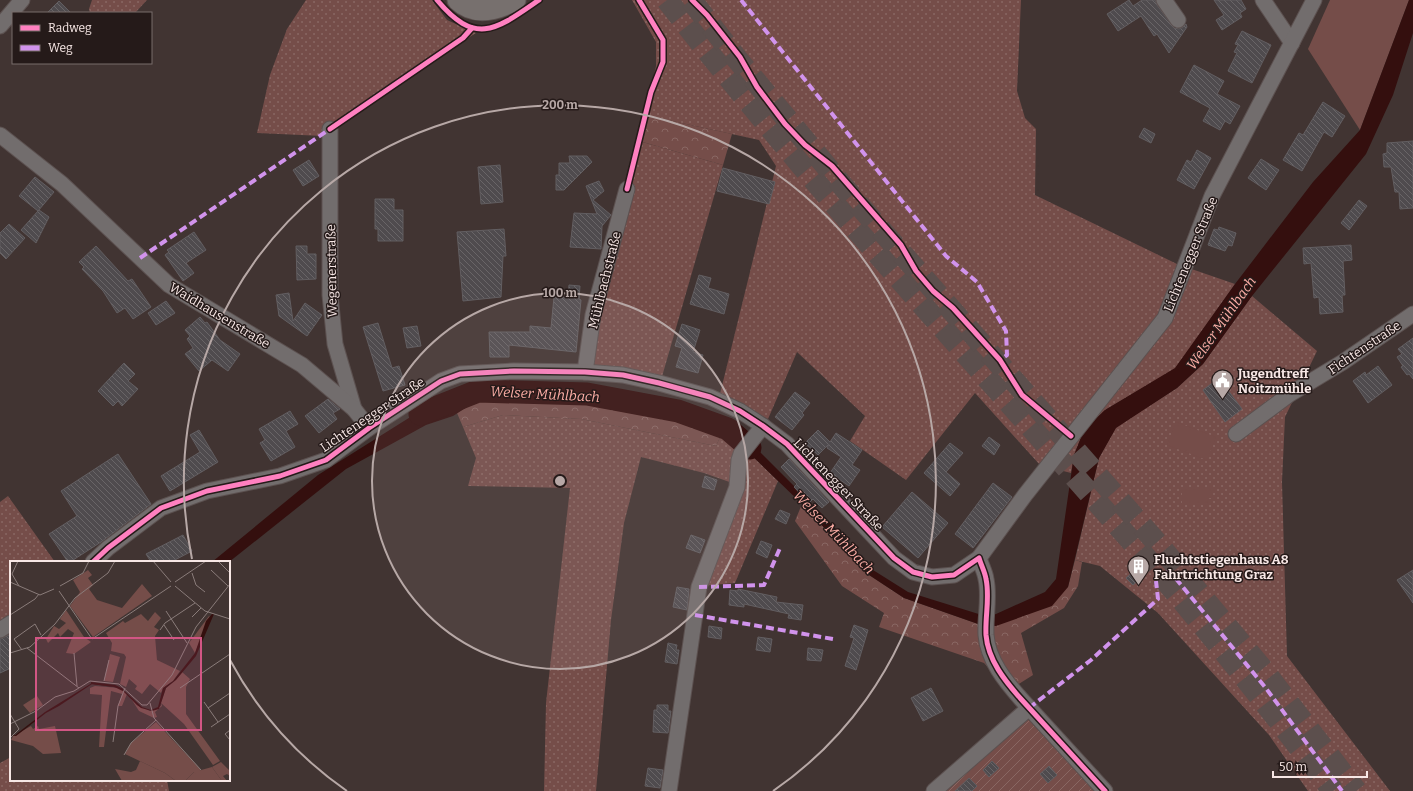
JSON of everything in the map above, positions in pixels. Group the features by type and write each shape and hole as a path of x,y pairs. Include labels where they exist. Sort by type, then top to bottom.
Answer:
{"street":[{"path":"0,26 22,0"},
{"path":"458,0 464,5 478,10 496,9 515,0"},
{"path":"1164,0 1178,20"},
{"path":"1263,0 1292,43"},
{"name":"Lichtenegger Straße","path":"93,561 108,548 162,508 207,491 280,476 326,460 369,428 441,381 460,374 514,371 585,372 623,375 659,383 710,397 740,411 759,432 787,444 894,558 913,572 932,577 954,575 979,558 1025,495 1165,318 1212,196 1314,0"},
{"name":"Wegenerstraße","path":"330,129 330,295 335,344 354,410"},
{"name":"Waidhausenstraße","path":"0,135 62,184 169,285 302,365 354,410 369,428"},
{"name":"Mühlbachstraße","path":"585,372 593,315 627,189"},
{"name":"Fichtenstraße","path":"1236,434 1290,394 1343,362 1413,314"},
{"path":"669,791 700,587 737,488 739,460 741,454 759,432"},
{"path":"979,558 986,578 986,635 989,650 996,667 1029,708 1105,791"},
{"path":"0,630 10,624"},
{"path":"934,791 1029,708"}],"green space":[{"path":"92,0 147,0 136,12 90,12 89,9"},
{"path":"306,0 432,0 447,20 476,33 413,73 323,136 257,133 270,75 287,29"},
{"path":"632,0 1021,0 1017,91 1025,118 1036,129 1035,195 1177,264 1235,284 1175,369 1105,410 1084,430 1074,455 1071,473 1040,465 975,393 906,480 850,441 865,416 797,352 768,419 720,394 776,166 759,140 645,115 656,66 656,42"},
{"path":"1330,0 1409,0 1360,130 1308,49"},
{"path":"645,115 732,134 723,165 639,141"},
{"path":"639,141 723,165 661,380 585,368"},
{"path":"1252,296 1317,351 1285,417 1282,482 1287,656 1390,791 1308,791 1269,735 1158,613 1100,566 1075,560 1099,458 1116,427 1177,388 1203,364"},
{"path":"585,399 673,415 723,431 716,446 581,419 503,415 463,427 457,413 478,400"},
{"path":"503,415 581,419 716,446 723,431 745,449 778,481 735,583 700,586 738,485 704,473 641,457 624,523 611,620 596,791 544,791 546,703 570,488 468,486 476,458 463,427"},
{"path":"1176,422 1216,437 1207,460 1167,445"},
{"path":"1182,487 1213,487 1213,498 1208,498 1207,504 1182,504"},
{"path":"8,496 54,561 10,561 10,617 0,622 0,502"},
{"path":"802,504 866,573 904,598 981,625 1068,587 1075,560 1082,562 1078,586 1064,608 1021,633 1033,675 1009,690 984,663 879,627 884,613 842,586 795,521"},
{"path":"1027,718 1095,791 943,791"},
{"path":"10,758 10,781 167,781 169,791 0,791 0,763"}],"water":[{"path":"1409,0 1413,0 1413,33 1393,95 1366,154 1252,296 1203,364 1177,388 1116,428 1099,458 1068,587 1052,606 996,626 981,625 904,598 866,573 802,504 745,449 723,431 673,415 585,399 478,400 453,416 426,425 346,469 230,561 213,561 318,475 412,416 478,391 587,394 678,411 728,429 753,445 822,514 873,570 908,592 985,616 996,614 1045,592 1056,579 1074,455 1084,430 1105,410 1175,368 1235,284 1313,182 1360,130"}],"building":[{"path":"1129,0 1133,6 1142,0 1155,0 1174,28 1179,29 1186,24 1187,27 1169,53 1157,34 1154,36 1141,16 1118,31 1107,14"},
{"path":"1214,0 1241,0 1246,9 1240,13 1242,17 1222,30 1216,20 1224,15"},
{"path":"59,1 70,12 48,12"},
{"path":"1242,31 1271,45 1252,83 1228,71 1237,53 1234,52 1238,45 1235,44"},
{"path":"1194,65 1224,81 1217,94 1240,106 1230,124 1225,121 1220,130 1203,121 1210,108 1180,92"},
{"path":"1323,102 1345,116 1332,137 1324,132 1302,171 1283,160 1299,133 1303,135"},
{"path":"1144,128 1155,134 1151,143 1139,137"},
{"path":"1413,141 1413,208 1400,209 1399,192 1395,192 1391,167 1384,167 1383,154 1387,153 1387,143"},
{"path":"1197,150 1211,158 1194,189 1177,180 1187,160 1191,162"},
{"path":"569,156 587,156 592,162 564,190 556,190 556,175 559,175 559,163 570,163"},
{"path":"1261,159 1279,170 1266,190 1248,178"},
{"path":"309,160 319,176 303,186 293,170"},
{"path":"500,165 503,202 481,204 478,167"},
{"path":"723,168 775,182 769,204 717,191"},
{"path":"35,177 54,192 38,211 19,196"},
{"path":"599,181 604,191 593,200 611,215 602,226 601,249 570,247 574,213 597,214 586,186"},
{"path":"375,199 394,199 394,210 403,210 403,241 378,241 378,229 375,229"},
{"path":"1359,200 1367,206 1349,230 1341,223"},
{"path":"39,210 49,217 36,243 21,230"},
{"path":"9,224 25,238 6,259 0,253 0,233"},
{"path":"1219,227 1236,233 1232,246 1228,245 1225,251 1208,245 1214,229 1218,230"},
{"path":"504,229 506,256 503,256 501,297 463,301 457,232"},
{"path":"194,232 206,250 186,263 194,273 183,281 165,255 169,252 167,250"},
{"path":"1351,245 1352,260 1343,261 1345,295 1342,295 1343,312 1320,314 1319,297 1314,298 1311,263 1304,264 1303,248"},
{"path":"96,246 128,281 132,279 151,307 133,319 125,308 117,313 103,291 82,269 84,267 79,262"},
{"path":"296,246 307,246 307,254 316,254 316,279 297,280"},
{"path":"699,275 711,278 708,288 729,294 724,314 690,304"},
{"path":"569,285 580,286 579,299 581,300 576,352 509,345 509,357 490,357 489,332 530,332 530,326 551,328 554,297 568,298"},
{"path":"289,293 293,321 305,303 322,315 307,336 279,316 276,295"},
{"path":"166,301 175,313 156,325 148,313"},
{"path":"200,317 205,323 207,322 220,340 240,354 228,371 212,360 199,371 185,354 193,348 187,339 190,336 185,330"},
{"path":"378,323 392,368 399,366 405,385 383,391 363,327"},
{"path":"682,324 700,330 693,352 703,355 698,373 676,367 682,348 675,346"},
{"path":"417,326 421,346 407,348 403,328"},
{"path":"1413,338 1413,379 1409,374 1407,375 1401,367 1403,366 1397,357 1402,354 1398,349"},
{"path":"124,363 135,374 128,381 138,389 122,406 118,401 113,406 98,391"},
{"path":"1378,366 1392,385 1368,403 1353,381 1365,372 1366,375"},
{"name":"Jugendtreff Noitzmühle","path":"1219,378 1242,409 1225,422 1203,390"},
{"path":"795,392 810,403 802,413 804,415 792,430 775,417"},
{"path":"328,399 340,409 333,413 337,419 319,433 305,416"},
{"path":"290,411 298,424 286,431 295,447 271,461 260,443 265,440 259,429"},
{"path":"199,430 218,462 170,491 161,476 200,452 190,435"},
{"path":"818,430 830,442 836,433 862,450 852,465 860,470 849,486 830,473 841,457 827,448 829,444 818,455 805,443"},
{"path":"989,437 1000,445 994,455 982,446"},
{"path":"950,443 963,453 946,472 960,484 950,496 924,473"},
{"path":"118,454 151,504 101,542 72,561 67,561 49,534 77,516 61,491"},
{"path":"789,459 829,502 822,508 813,499 809,503 794,487 797,484 781,467"},
{"path":"705,476 717,480 714,490 702,487"},
{"path":"993,483 1012,497 973,548 955,534"},
{"path":"912,492 948,523 918,558 882,527"},
{"path":"780,510 790,514 786,524 775,519"},
{"path":"183,535 192,551 173,561 150,561 146,554"},
{"path":"691,535 705,540 700,553 686,548"},
{"path":"761,541 772,545 767,558 756,553"},
{"path":"1413,570 1413,603 1397,580"},
{"path":"1134,571 1141,578 1133,585 1126,578"},
{"path":"677,587 689,589 687,610 673,607"},
{"path":"738,589 777,597 776,602 803,605 801,620 788,618 789,614 744,604 744,607 729,605 730,590 738,591"},
{"path":"854,625 868,630 856,670 845,666 854,638 850,637"},
{"path":"709,626 722,628 721,639 708,637"},
{"path":"10,634 10,668 0,673 0,639"},
{"path":"758,637 772,639 770,652 756,650"},
{"path":"668,643 677,645 676,650 679,650 677,664 665,662"},
{"path":"808,648 823,650 821,661 807,660"},
{"path":"931,688 943,711 923,721 911,698"},
{"path":"657,705 668,705 668,711 671,711 668,733 653,732 654,710 657,710"},
{"path":"992,761 999,768 989,777 983,770"},
{"path":"1049,766 1057,775 1048,783 1040,774"},
{"path":"648,768 663,770 660,788 645,786"},
{"path":"969,778 977,786 972,791 955,791"}],"waterway":[{"name":"Welser Mühlbach","path":"420,414 478,391 587,394 678,411 728,429 750,448"}],"tunnel":[{"path":"667,0 781,142 840,211 1191,610 1333,791"},
{"path":"691,0 737,59 852,197 1158,544 1264,671 1356,791"}],"marked path":[{"path":"741,0 946,256 977,282 1006,331 1007,355 1000,360"},
{"path":"140,258 330,129"},
{"path":"699,587 764,585 780,548"},
{"path":"1168,569 1265,687 1342,791"},
{"path":"1029,708 1091,660 1158,599 1156,581"},
{"path":"695,615 833,639"}],"cycle path":[{"path":"437,0 451,15 463,24 475,28 487,28 499,25 511,19 539,0"},
{"path":"627,189 651,92 663,62 663,40 639,0"},
{"path":"692,0 707,15 740,57 757,87 785,124 805,145 832,166 901,245 916,271 933,291 953,308 1000,360 1022,395 1071,436"},
{"path":"330,129 463,38 472,28"},
{"path":"94,561 108,548 161,508 207,491 280,476 326,460 369,428 441,381 460,374 514,371 585,372 623,375 659,383 710,397 740,411 763,426 787,444 894,558 913,572 932,577 954,575 979,558 985,574 987,586 987,644 998,670 1015,692 1105,791"}],"place":[{"name":"Jugendtreff Noitzmühle","path":"1222,400"},
{"name":"Fluchtstiegenhaus A8 Fahrtrichtung Graz","path":"1139,586"}]}
